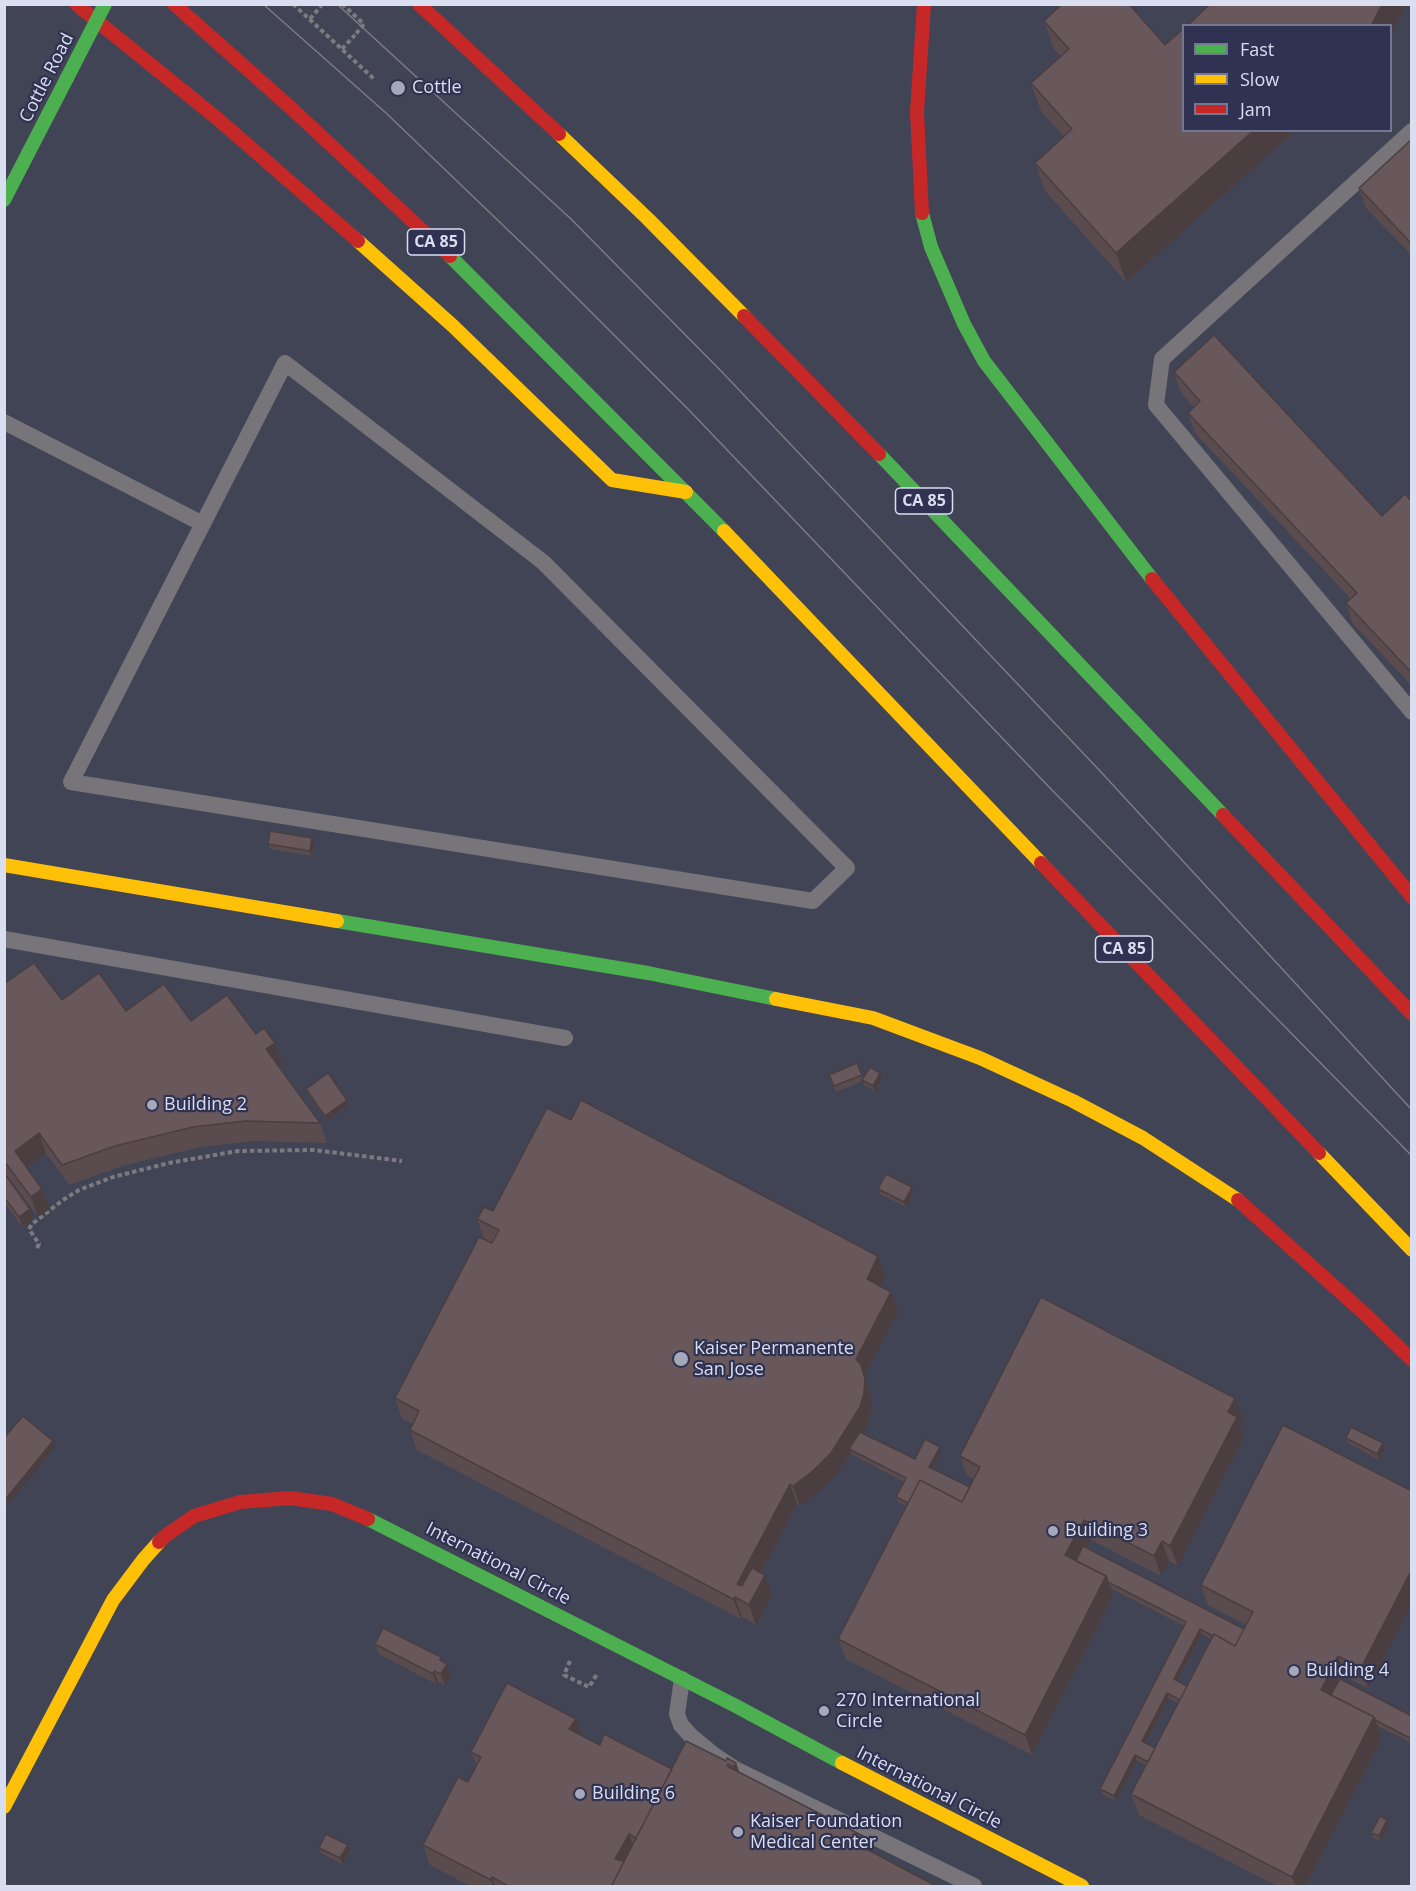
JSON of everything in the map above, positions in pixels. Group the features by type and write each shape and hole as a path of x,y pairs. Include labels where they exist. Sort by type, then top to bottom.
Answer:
{"main road":[{"path":"76,4 219,120 341,225 453,327 612,480 686,492"},
{"name":"Cottle Road","path":"4,200 105,4"},
{"name":"CA 85","path":"174,4 435,241 686,492 1412,1250"},
{"name":"CA 85","path":"419,4 648,219 886,462 1412,1014"},
{"path":"924,4 917,112 922,213 931,247 947,288 984,361 1172,604 1412,897"},
{"path":"4,865 648,973 873,1018 980,1058 1073,1101 1143,1138 1241,1202 1412,1360"},
{"name":"International Circle","path":"4,1808 113,1600 143,1560 165,1536 194,1516 240,1502 290,1498 332,1504 380,1524 734,1705 1069,1884"}],"lane":[{"path":"1412,131 1162,359 1156,405 1412,712"},
{"path":"285,363 543,562 847,868 813,901 71,783 203,524 285,363"},
{"path":"4,422 203,524"},
{"path":"4,939 565,1038"},
{"path":"682,1679 677,1714 681,1725 714,1755 735,1769 974,1887"}],"path":[{"path":"310,19 321,6 319,4"},
{"path":"342,4 364,24 342,49"},
{"path":"294,5 374,79"},
{"path":"37,1248 39,1245 29,1229 32,1224 63,1200 113,1177 169,1162 238,1151 314,1150 402,1161"},
{"path":"570,1661 564,1675 589,1688 597,1674"}],"building":[{"path":"1062,4 1129,4 1165,45 1182,30 1182,132 1252,132 1116,253 1035,163 1072,129 1031,83 1069,49 1044,21"},
{"path":"1210,4 1382,4 1372,24 1189,24"},
{"path":"1412,139 1412,244 1359,188"},
{"path":"1214,335 1382,516 1405,494 1412,502 1412,673 1346,603 1357,593 1188,413 1200,401 1174,372"},
{"path":"270,831 312,838 310,851 268,844"},
{"name":"Building 2","path":"34,963 62,1000 99,973 126,1011 164,984 191,1021 227,995 256,1034 264,1028 275,1043 266,1049 320,1123 246,1121 193,1127 115,1146 62,1165 39,1133 15,1151 42,1189 31,1197 4,1161 4,984"},
{"path":"857,1063 862,1075 834,1086 829,1075"},
{"path":"870,1067 880,1073 873,1086 862,1080"},
{"path":"328,1073 347,1100 325,1116 306,1089"},
{"path":"581,1100 878,1256 867,1279 891,1292 856,1359 861,1365 865,1379 860,1407 831,1453 793,1486 790,1484 737,1584 742,1586 752,1568 765,1575 749,1605 735,1597 733,1599 410,1430 419,1411 395,1398 479,1237 492,1243 499,1230 477,1219 484,1207 493,1211 547,1108 571,1120"},
{"path":"4,1173 30,1209 19,1217 4,1197"},
{"path":"886,1174 912,1187 904,1202 878,1189"},
{"name":"Building 3","path":"1041,1297 1235,1398 1228,1412 1237,1417 1170,1546 1162,1541 1154,1556 1084,1520 1065,1555 1106,1576 1025,1735 838,1639 920,1480 962,1502 980,1467 960,1456"},
{"path":"23,1416 53,1441 4,1501 4,1438"},
{"name":"Building 4","path":"1283,1425 1412,1491 1412,1569 1361,1668 1338,1656 1321,1690 1374,1717 1292,1877 1131,1794 1214,1634 1235,1646 1253,1612 1201,1585"},
{"path":"1351,1427 1383,1443 1377,1454 1346,1438"},
{"path":"860,1432 915,1459 925,1439 940,1447 929,1467 970,1487 962,1502 920,1480 908,1503 896,1497 906,1478 849,1449"},
{"path":"1083,1546 1244,1629 1235,1646 1200,1629 1174,1679 1187,1686 1180,1700 1167,1693 1142,1741 1155,1748 1148,1762 1135,1755 1114,1796 1100,1789 1186,1622 1108,1582 1106,1576 1076,1561"},
{"path":"383,1628 441,1657 440,1660 447,1664 441,1674 434,1671 433,1674 375,1644"},
{"path":"1340,1679 1412,1716 1412,1739 1331,1695"},
{"name":"Building 6","path":"507,1683 576,1719 569,1729 600,1745 604,1734 672,1769 636,1838 629,1834 615,1859 624,1861 611,1887 510,1887 492,1877 491,1880 423,1845 458,1777 468,1782 481,1757 471,1752"},
{"name":"Kaiser Foundation Medical Center","path":"686,1741 726,1761 727,1758 736,1763 734,1767 728,1764 727,1766 863,1836 859,1845 938,1887 611,1887"},
{"path":"1380,1816 1387,1820 1379,1836 1371,1833"},
{"path":"326,1834 348,1845 340,1858 319,1848"}],"tram line":[{"path":"263,4 386,113 534,255 689,410 1050,788 1412,1156"},
{"path":"337,4 571,219 723,373 1101,772 1412,1110"}],"traffic: fast":[{"path":"67,78 105,4"},
{"path":"4,200 67,78"},
{"path":"922,213 931,247 964,324 984,361 1152,579"},
{"path":"450,256 724,531"},
{"path":"879,454 1223,815"},
{"path":"337,921 648,973 776,999"},
{"path":"368,1519 734,1705 842,1763"}],"traffic: slow":[{"path":"559,134 648,219 744,316"},
{"path":"358,241 453,326 612,480 686,492"},
{"path":"724,531 1041,863"},
{"path":"4,865 337,921"},
{"path":"776,999 873,1018 980,1058 1073,1101 1143,1138 1238,1200"},
{"path":"1319,1153 1412,1250"},
{"path":"4,1807 113,1600 159,1542"},
{"path":"842,1763 1082,1886"}],"traffic: jam":[{"path":"76,4 219,120 358,241"},
{"path":"174,4 291,108 450,256"},
{"path":"419,4 559,134"},
{"path":"922,213 917,112 924,4"},
{"path":"744,316 879,454"},
{"path":"1152,579 1412,897"},
{"path":"1223,815 1412,1014"},
{"path":"1041,863 1319,1153"},
{"path":"1238,1200 1367,1316 1412,1360"},
{"path":"159,1542 194,1516 240,1502 290,1498 332,1504 368,1519"}],"place":[{"name":"Cottle","path":"398,88"},
{"name":"Building 2","path":"152,1105"},
{"name":"Kaiser Permanente San Jose","path":"681,1359"},
{"name":"Building 3","path":"1053,1531"},
{"name":"Building 4","path":"1294,1671"},
{"name":"270 International Circle","path":"824,1711"},
{"name":"Building 6","path":"580,1794"},
{"name":"Kaiser Foundation Medical Center","path":"738,1832"}]}
